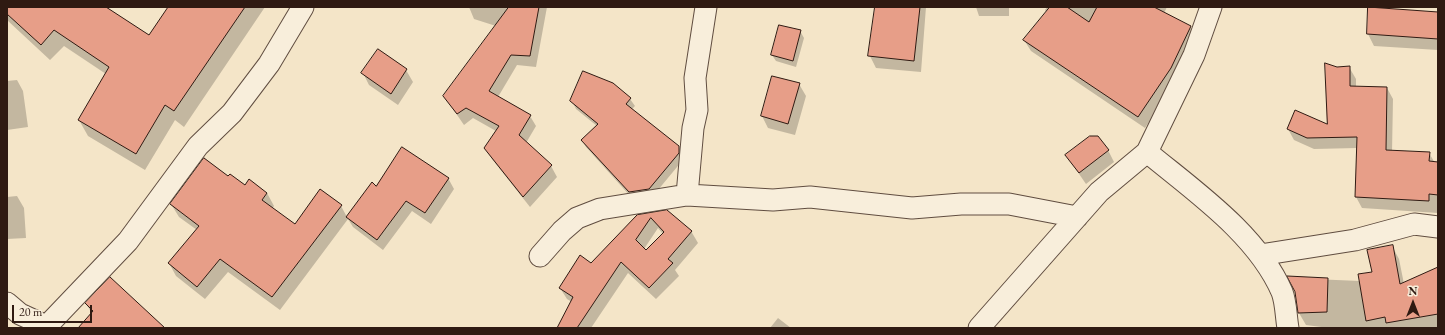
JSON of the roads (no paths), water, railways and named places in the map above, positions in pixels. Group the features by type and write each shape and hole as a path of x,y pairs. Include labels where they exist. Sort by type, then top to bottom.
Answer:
{"street":[{"path":"7,303 20,314 46,327 128,241 198,146 232,113 269,64 303,7"},
{"path":"687,195 696,110 695,78 706,7"},
{"path":"979,328 1099,192 1147,152 1194,55 1210,7"},
{"path":"1147,152 1234,225 1260,256 1282,293 1288,328"},
{"path":"540,256 562,231 577,218 600,209 687,195 773,200 810,197 912,208 961,204 1009,204 1077,217"},
{"path":"1260,256 1355,240 1414,224 1438,227"}]}
